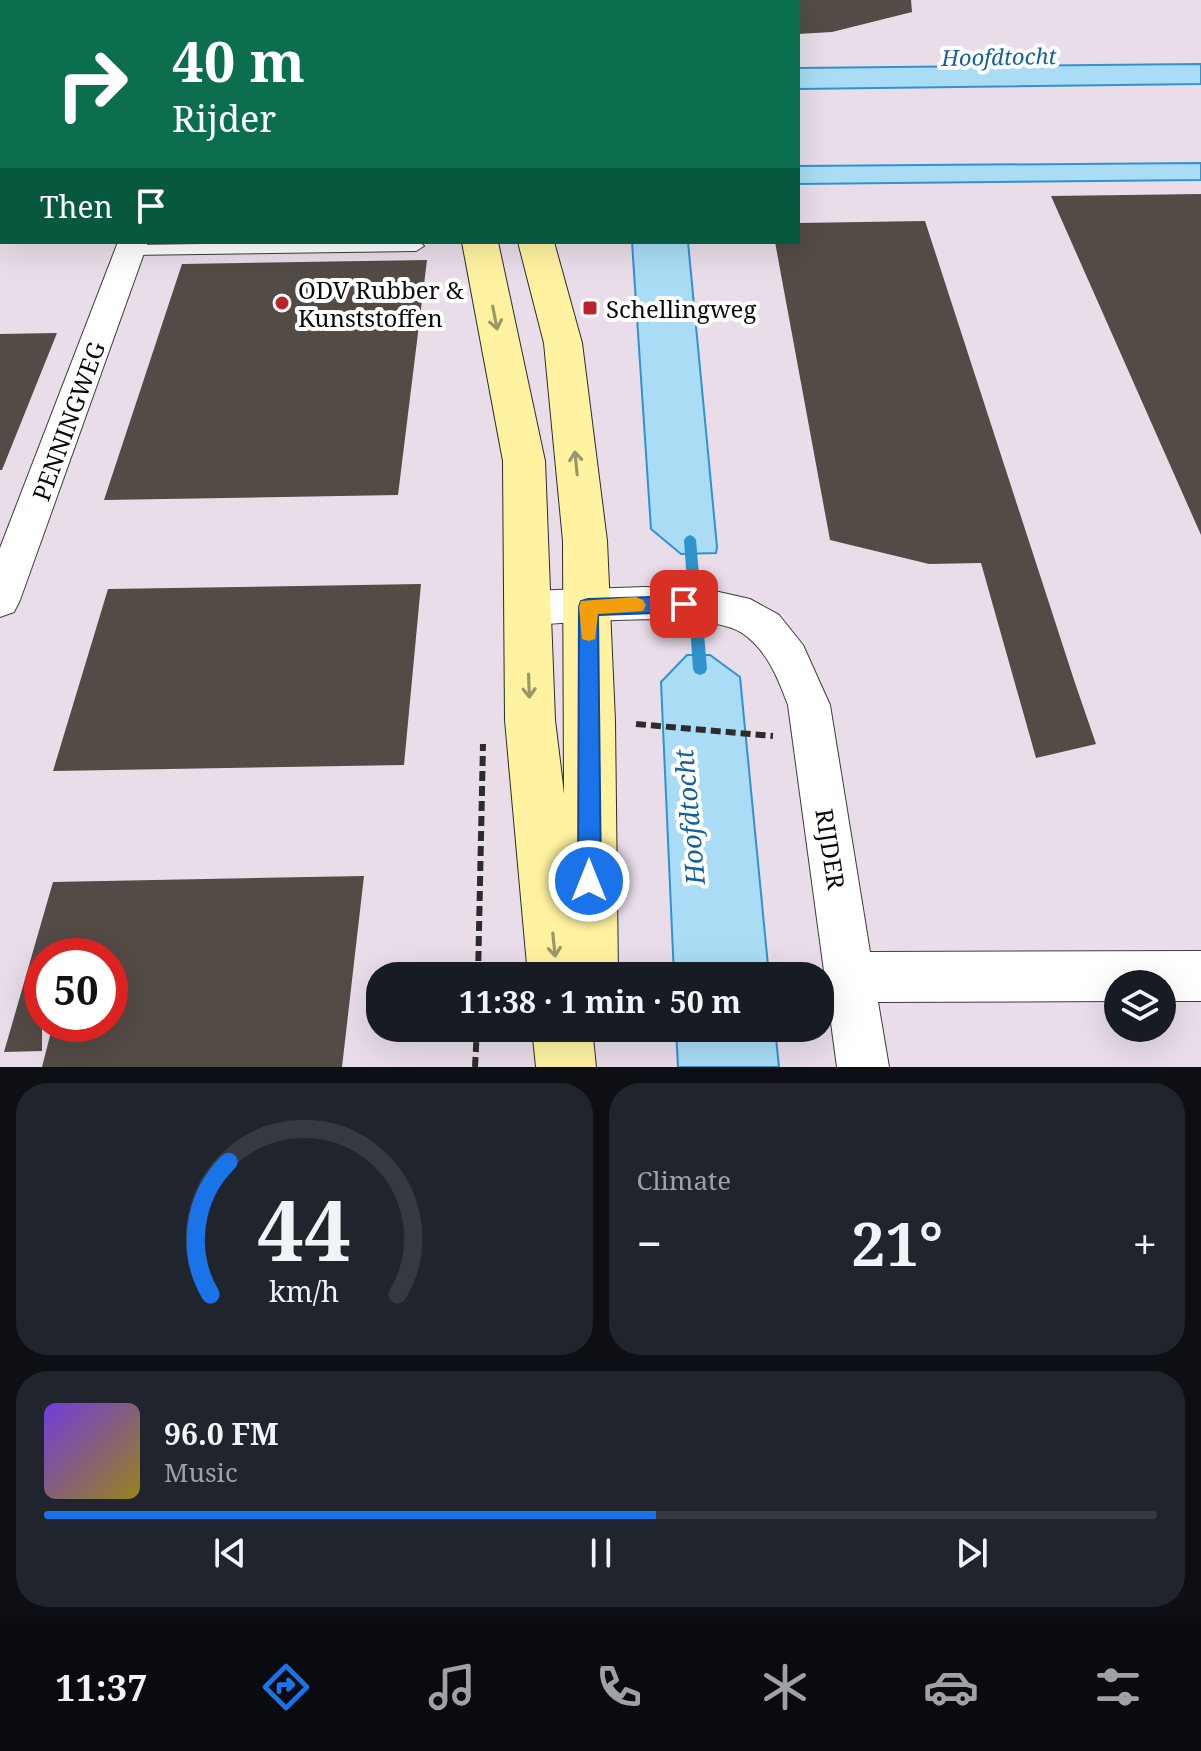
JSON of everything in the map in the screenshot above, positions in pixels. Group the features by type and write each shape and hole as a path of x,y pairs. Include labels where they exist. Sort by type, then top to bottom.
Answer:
{"main road":[{"path":"480,244 524,461 530,720 556,962"},
{"path":"537,244 563,343 585,541 589,962"},
{"path":"563,1042 566,1067"},
{"path":"589,1042 589,1067"}],"street":[{"name":"PENNINGWEG","path":"0,600 132,246"},
{"name":"RIJDER","path":"527,608 706,604 752,617 787,651 809,705 851,977"},
{"path":"863,1067 851,977 1201,976"}],"lane":[{"path":"132,246 416,246"}],"path":[{"path":"630,723 760,732"},
{"path":"475,1067 476,1042"}],"shaded area":[{"path":"800,0 1201,0 1201,1067 0,1067 0,244 800,244"}],"water":[{"path":"1201,64 1201,84 800,89 800,68"},
{"path":"1201,163 1201,180 800,184 800,166"},
{"path":"632,244 688,244 716,553 681,554 651,529"},
{"name":"Hoofdtocht","path":"687,655 710,655 740,677 768,962 673,962 661,682"},
{"path":"677,1042 776,1042 779,1067 678,1067"}],"building":[{"path":"800,0 911,0 912,12 832,32 800,34"},
{"path":"1201,194 1201,535 1051,196"},
{"path":"925,221 1096,744 1036,758 981,563 929,564 830,540 775,244 800,244 800,223"},
{"path":"427,260 398,495 104,500 182,264"},
{"path":"57,333 2,470 0,470 0,334"},
{"path":"421,584 404,765 53,771 108,589"},
{"path":"364,876 342,1067 42,1067 48,1042 128,1042 128,938 37,938 53,882"},
{"path":"24,983 24,1042 42,1042 42,1051 4,1052"}],"waterway":[{"path":"690,540 700,669"}],"slow traffic":[{"path":"589,633 588,607 636,605"}],"place":[{"name":"ODV Rubber & Kunststoffen","path":"282,303"},
{"name":"Schellingweg","path":"590,308"}],"route":[{"path":"589,881 588,607 684,604"}]}
